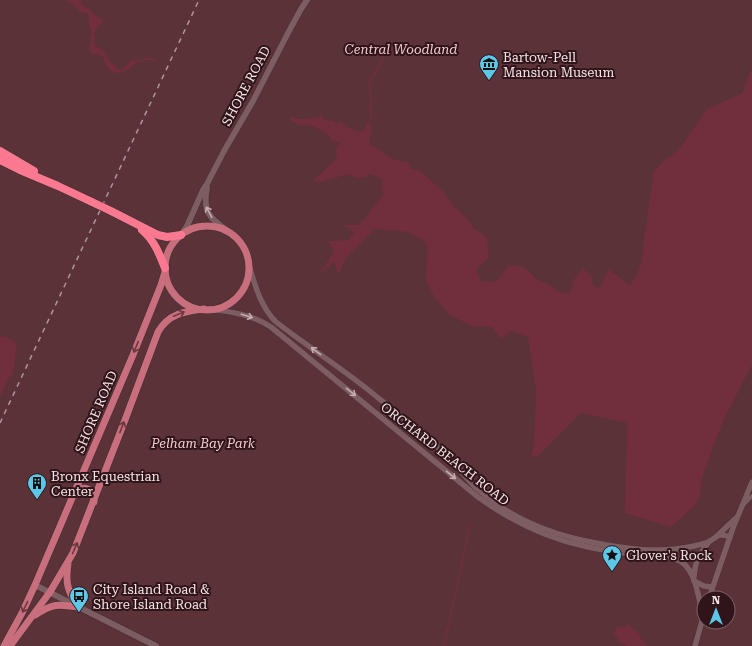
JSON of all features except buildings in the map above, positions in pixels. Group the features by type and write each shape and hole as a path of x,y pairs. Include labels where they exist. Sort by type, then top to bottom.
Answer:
{"highway":[{"path":"0,151 58,186"},
{"path":"0,160 111,211 156,234 166,237 181,235"},
{"path":"136,224 152,241 157,249 165,270"}],"main road":[{"name":"SHORE ROAD","path":"181,235 187,226 203,190 307,0"},
{"name":"SHORE ROAD","path":"207,184 205,202 207,211 214,220 229,232"},
{"path":"10,646 50,592 73,553 94,502 158,332 164,323 178,314 187,311 216,308 224,306 234,300 244,288 247,280 249,265 246,253 241,244 229,232 211,226 203,226 192,229 181,235 176,240 166,257 165,270 168,284 177,297 190,306 206,309"},
{"name":"SHORE ROAD","path":"4,646 35,585 74,494 133,355 165,270"},
{"path":"74,494 80,489 86,489 93,494 94,502"},
{"path":"68,561 68,589 78,607"},
{"path":"35,585 156,646"},
{"path":"32,617 50,606 63,605 78,607"}],"street":[{"name":"ORCHARD BEACH ROAD","path":"249,265 260,298 267,311 275,321 376,396 444,453 477,488 494,502 527,521 557,533 586,541 638,550 665,550 688,548 709,542 738,517"},
{"name":"ORCHARD BEACH ROAD","path":"206,309 245,315 271,327 478,497 516,522 549,536 583,546 622,553 676,559 687,566 694,580 697,590"},
{"path":"711,590 742,505 752,482"},
{"path":"742,505 752,496"},
{"path":"717,536 722,535 730,537"},
{"path":"709,542 696,560 694,580 704,586 712,587"},
{"path":"695,646 699,630"}],"green space":[{"name":"Pelham Bay Park","path":"0,0 752,0 752,646 0,646"}],"shaded area":[{"path":"65,0 81,0 81,4 102,19 103,22 94,33 94,45 103,50 110,62 115,64 116,68 121,70 132,60 138,61 152,58 155,59 155,61 140,61 126,71 113,73 106,65 102,55 92,54 88,48 91,42 90,37 92,33 89,26 88,14 79,11 73,4"},
{"path":"752,68 752,365 723,421 706,466 700,496 695,505 671,527 625,513 627,423 581,413 538,456 531,457 534,444 536,391 528,337 510,331 501,339 492,327 472,326 448,314 434,297 426,280 427,243 409,232 375,229 345,259 339,274 334,262 319,275 334,251 328,241 349,240 354,232 343,225 359,225 383,195 381,185 382,180 379,177 369,174 366,177 356,178 350,174 321,182 313,181 336,159 337,156 335,150 340,143 330,140 331,137 321,130 309,125 299,125 289,119 290,117 300,119 318,118 321,113 326,121 332,120 337,123 342,121 344,126 361,132 365,130 366,124 372,126 369,144 395,160 408,162 410,168 420,171 443,191 456,209 468,219 473,228 487,237 489,257 476,270 482,281 496,282 508,266 515,265 526,268 536,279 547,283 559,292 570,294 574,279 583,268 592,277 593,286 600,288 608,269 630,285 637,275 642,261 654,170 679,149 707,109 742,93"},
{"path":"0,336 7,337 17,344 13,375 10,376 0,397"},
{"path":"628,624 640,635 641,639 647,646 627,646 618,642 617,637 614,635 616,627 625,626"}],"waterway":[{"path":"368,125 372,117 370,106 372,100 369,87 390,42"},
{"path":"444,646 470,525"}],"railway":[{"path":"0,423 199,0"}],"place":[{"name":"Bartow-Pell Mansion Museum","path":"489,81"},
{"name":"Bronx Equestrian Center","path":"37,500"},
{"name":"Glover's Rock","path":"612,572"},
{"name":"City Island Road & Shore Island Road","path":"79,613"}],"park label":[{"name":"Central Woodland","path":"401,49"}]}
